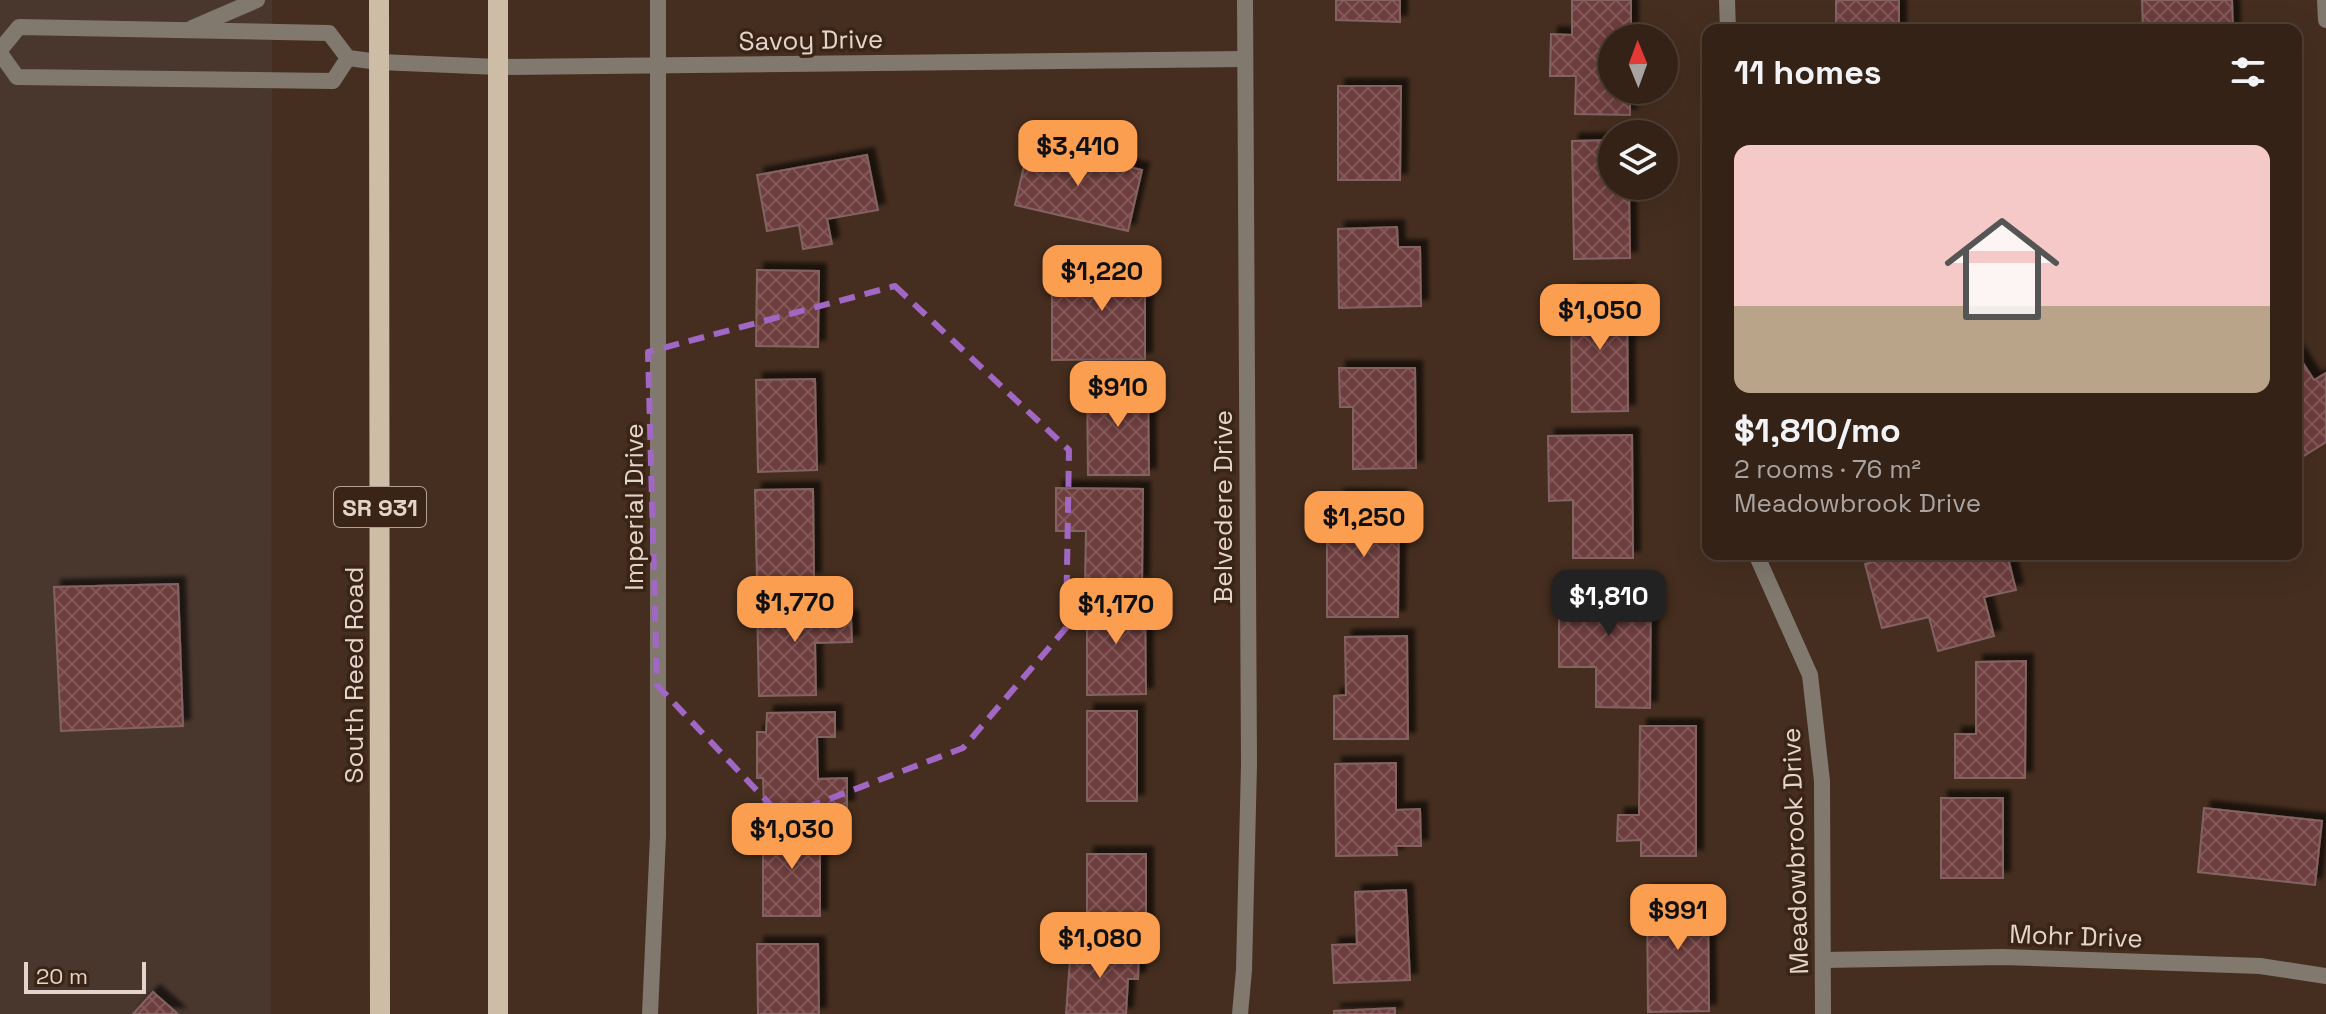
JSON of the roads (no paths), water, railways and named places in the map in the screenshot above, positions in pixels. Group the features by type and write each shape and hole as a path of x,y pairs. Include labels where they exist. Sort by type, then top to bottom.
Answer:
{"main road":[{"name":"South Reed Road","path":"379,0 380,1014"},
{"path":"498,0 498,1014"}],"street":[{"path":"187,31 257,0"},
{"name":"Imperial Drive","path":"650,1014 658,836 658,0"},
{"name":"Belvedere Drive","path":"1240,1014 1244,970 1249,765 1245,0"},
{"path":"1727,0 1728,24"},
{"path":"2325,0 2326,20"},
{"path":"19,27 187,31 329,33 348,58 333,81 17,77 0,52 19,27"},
{"name":"Savoy Drive","path":"348,58 498,67 1244,59"},
{"name":"Meadowbrook Drive","path":"1759,560 1810,675 1822,781 1823,1014"},
{"name":"Mohr Drive","path":"1823,960 2003,957 2260,966 2326,976"}]}
